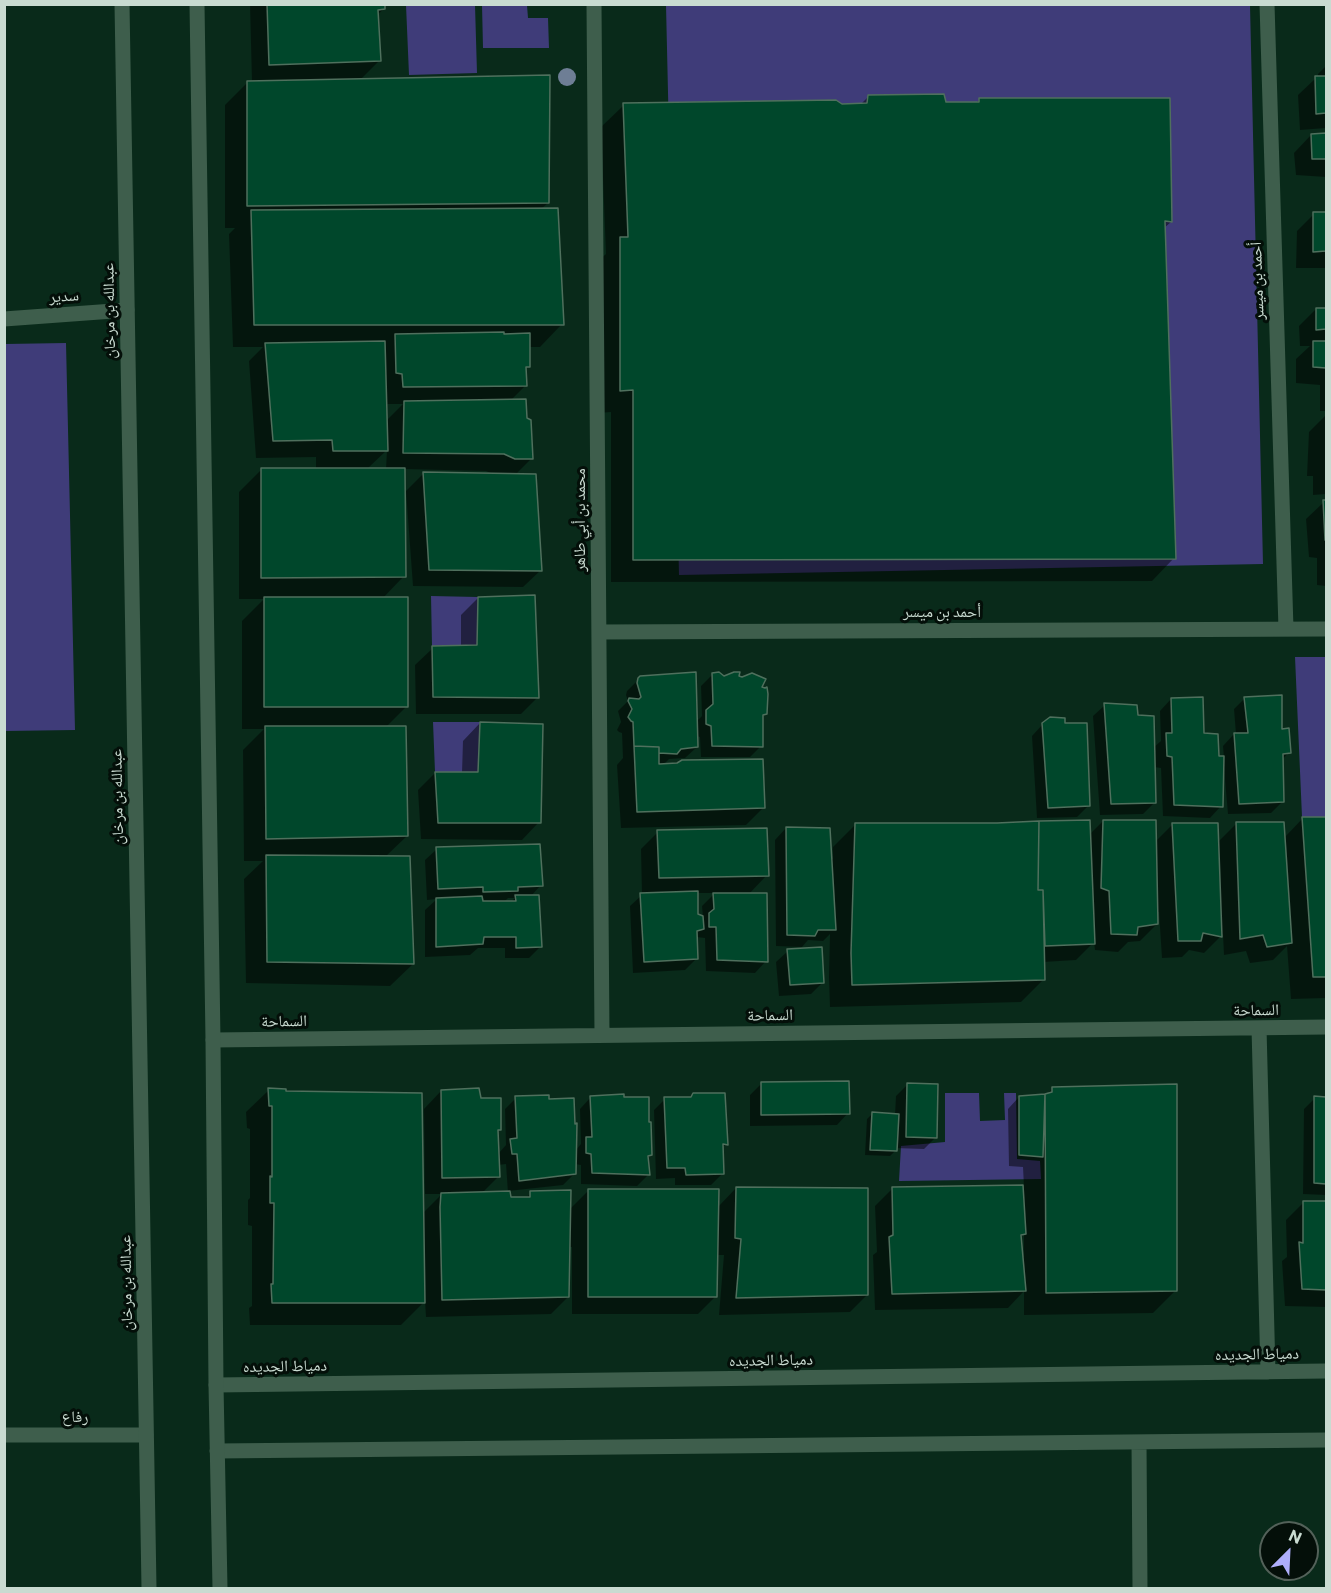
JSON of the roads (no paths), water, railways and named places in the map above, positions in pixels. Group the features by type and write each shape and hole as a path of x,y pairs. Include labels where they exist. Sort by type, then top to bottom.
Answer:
{"street":[{"name":"عبدالله بن مرخان","path":"122,4 149,1588"},
{"path":"197,4 220,1588"},
{"name":"محمد بن أبي طاهر","path":"594,4 602,1035"},
{"name":"أحمد بن ميسر","path":"1267,4 1286,629"},
{"name":"سدير","path":"4,319 127,310"},
{"name":"أحمد بن ميسر","path":"599,632 1326,628"},
{"name":"السماحة","path":"213,1040 1326,1027"},
{"path":"1259,1028 1268,1372"},
{"name":"دمياط الجديده","path":"216,1384 1326,1371"},
{"name":"رفاع","path":"4,1435 146,1435"},
{"path":"217,1451 1326,1440"},
{"path":"1139,1442 1140,1588"}]}
